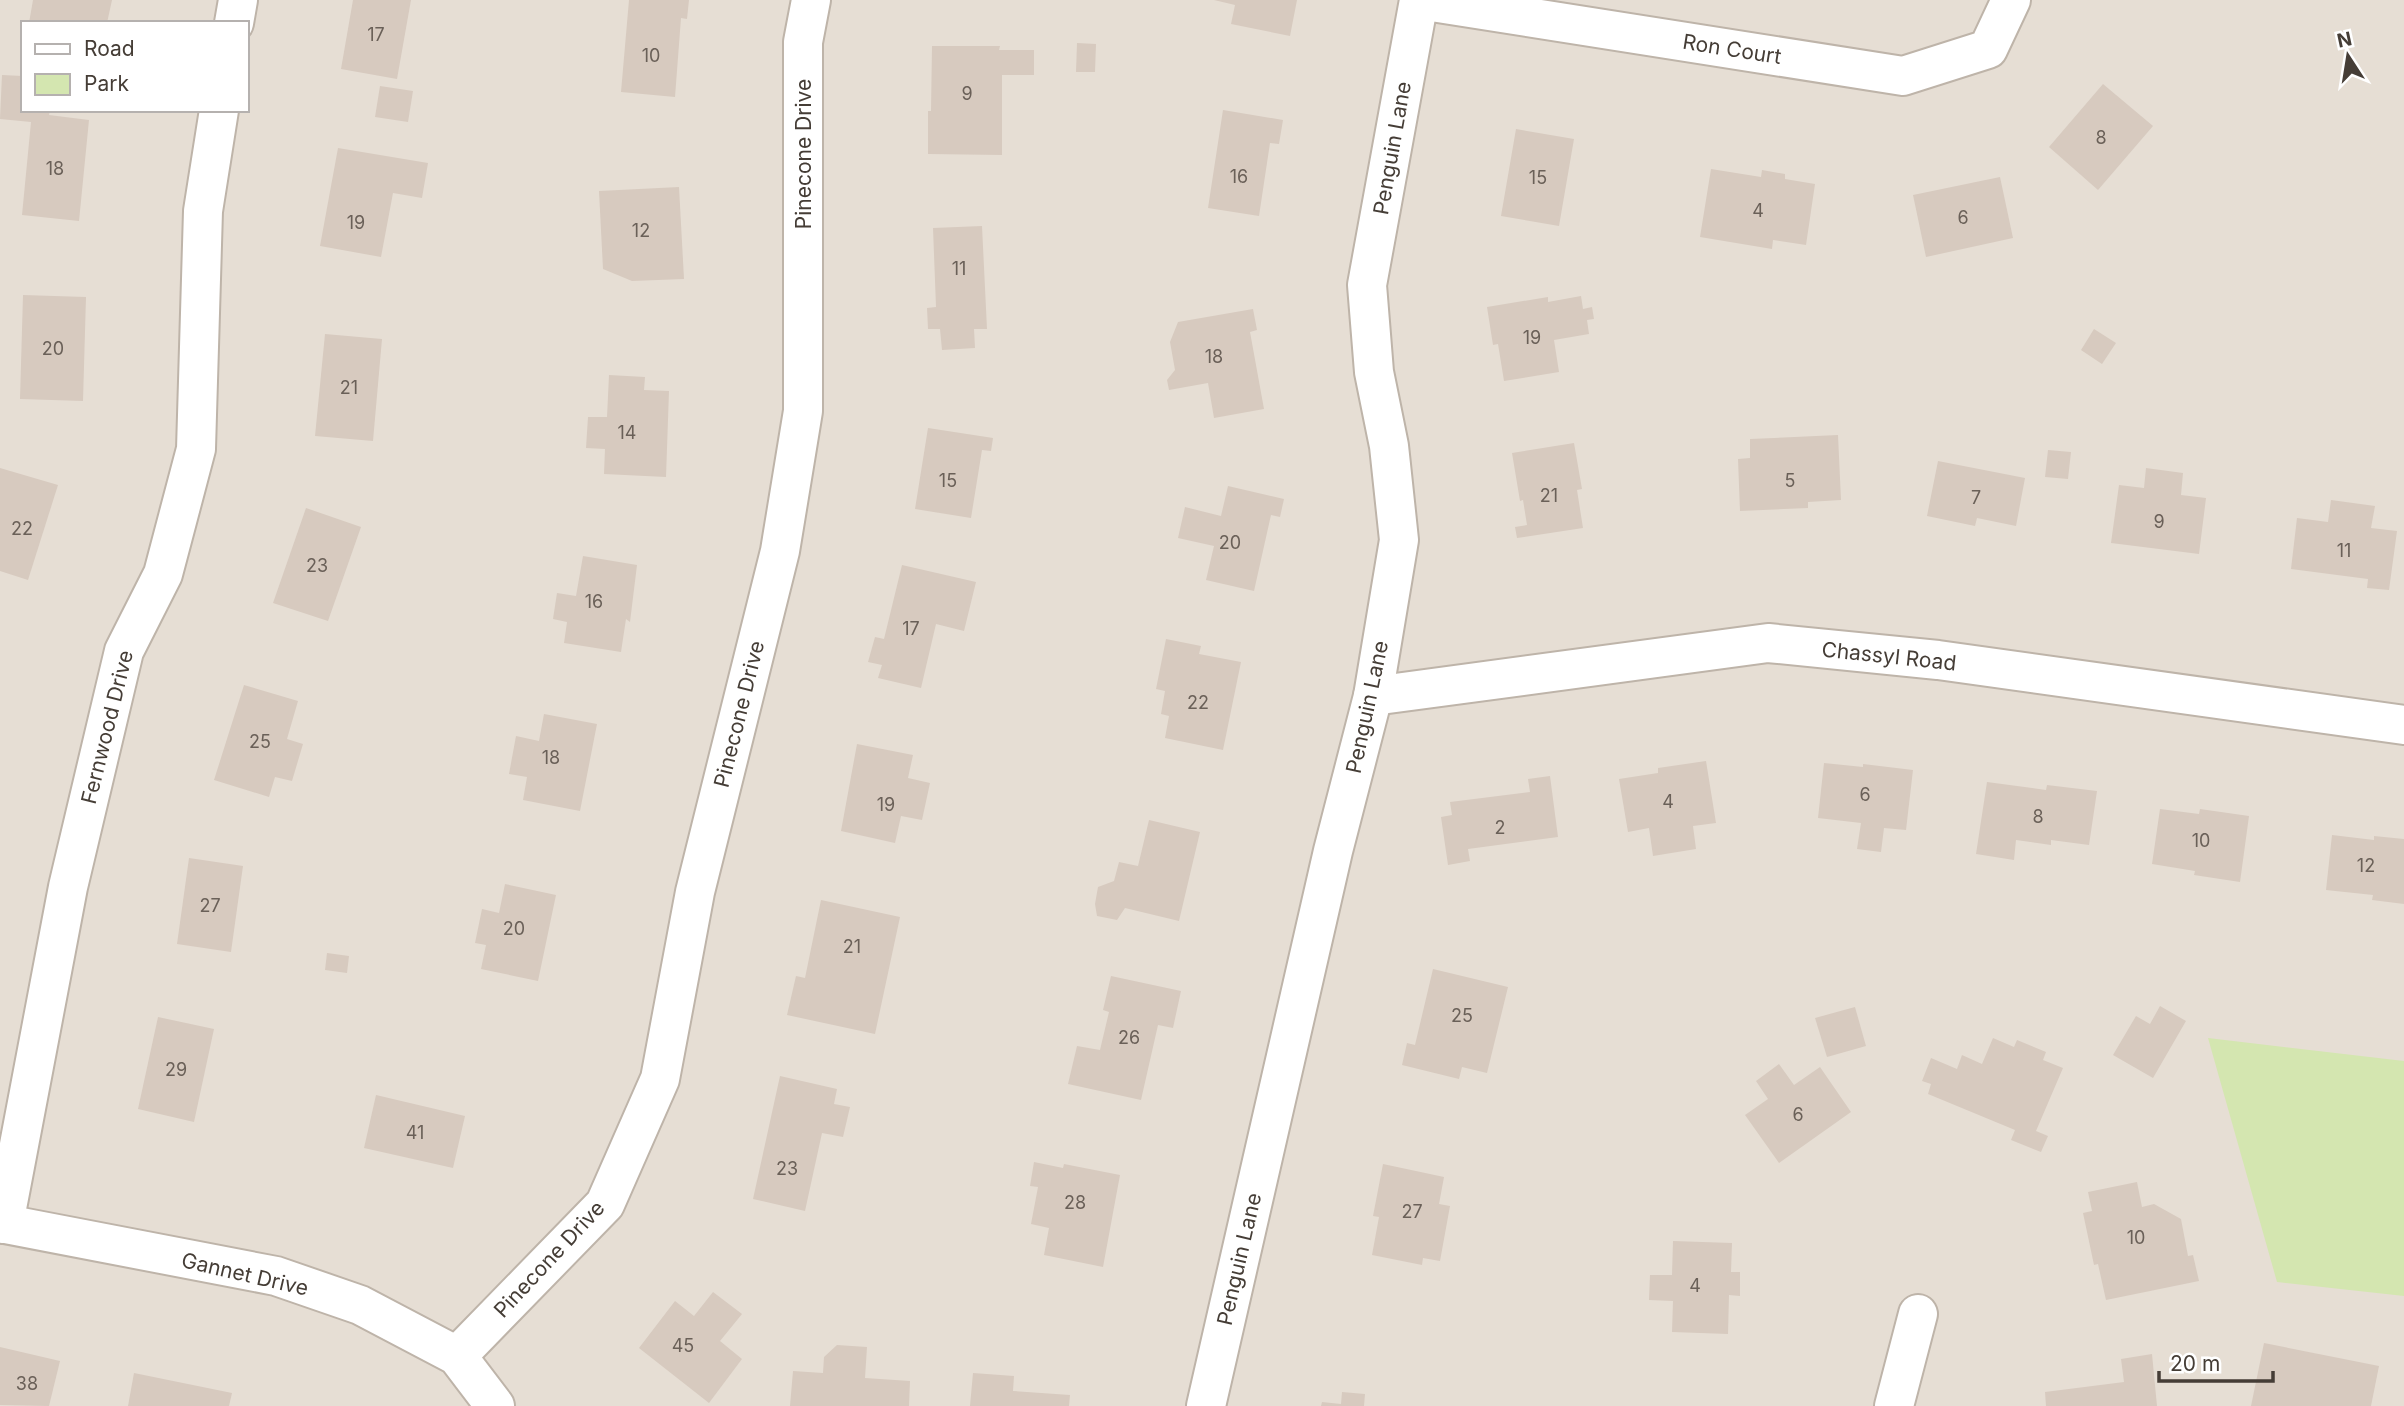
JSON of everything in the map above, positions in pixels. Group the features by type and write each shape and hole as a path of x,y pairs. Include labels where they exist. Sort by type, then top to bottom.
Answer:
{"street":[{"path":"234,21 237,0"},
{"name":"Pinecone Drive","path":"457,1356 605,1204 660,1079 695,892 780,551 803,411 803,42 811,0"},
{"name":"Ron Court","path":"1419,0 1903,76 1988,49 2011,0"},
{"name":"Penguin Lane","path":"1206,1406 1333,851 1373,696 1399,540 1389,446 1374,372 1367,285 1419,0"},
{"name":"Fernwood Drive","path":"2,1224 68,887 124,651 163,574 197,449 203,211 219,112"},
{"name":"Chassyl Road","path":"1373,696 1768,643 1938,660 2404,725"},
{"name":"Gannet Drive","path":"2,1224 276,1276 360,1305 457,1356 495,1406"},
{"path":"1894,1406 1918,1314"}],"shaded area":[{"path":"0,0 2404,0 2404,1406 0,1406"}],"green space":[{"path":"2208,1038 2404,1061 2404,1296 2277,1282"}],"building":[{"path":"33,0 112,0 107,21 29,21"},
{"path":"353,0 411,0 397,79 341,69"},
{"path":"629,0 689,0 687,19 681,18 675,97 621,92"},
{"path":"1214,0 1297,0 1290,36 1231,24 1235,5"},
{"path":"1077,43 1096,44 1095,72 1076,72"},
{"path":"932,46 1000,46 999,50 1034,50 1034,75 1002,75 1002,155 928,154"},
{"path":"2,75 21,76 21,112 50,112 49,115 89,120 79,221 22,215 31,122 0,119"},
{"path":"2103,84 2153,126 2098,190 2049,147"},
{"path":"380,86 413,91 408,122 375,117"},
{"path":"1223,110 1283,120 1279,144 1270,143 1259,216 1208,208"},
{"path":"1516,129 1574,139 1559,226 1501,216"},
{"path":"338,148 428,163 422,198 393,193 381,257 320,246"},
{"path":"1711,169 1761,177 1762,170 1785,174 1785,179 1815,184 1806,245 1773,240 1772,249 1700,237"},
{"path":"2000,177 2013,238 1926,257 1913,195"},
{"path":"679,187 684,279 632,281 603,269 599,191"},
{"path":"982,226 987,329 974,329 975,348 942,350 940,329 928,329 927,308 936,307 933,228"},
{"path":"23,295 86,297 83,401 20,399"},
{"path":"1581,296 1583,309 1592,307 1594,319 1587,320 1589,334 1554,340 1559,372 1504,381 1498,344 1493,345 1487,307 1548,297 1548,302"},
{"path":"1253,309 1257,330 1250,332 1264,409 1214,418 1208,383 1169,390 1167,380 1175,370 1170,342 1178,322"},
{"path":"2094,329 2116,343 2102,364 2081,350"},
{"path":"325,334 382,339 373,441 315,436"},
{"path":"609,375 645,377 644,390 669,391 666,477 604,474 605,449 586,448 588,417 607,417"},
{"path":"928,428 993,438 991,451 982,450 971,518 915,509"},
{"path":"1838,435 1841,500 1808,502 1808,508 1740,511 1738,459 1750,458 1750,439"},
{"path":"1574,443 1582,489 1577,490 1583,528 1517,538 1515,527 1527,525 1512,453"},
{"path":"2048,450 2071,452 2068,479 2045,477"},
{"path":"1938,461 2025,478 2016,526 1977,518 1975,526 1927,516"},
{"path":"0,468 58,485 28,580 0,571"},
{"path":"2146,468 2183,473 2181,495 2206,498 2199,554 2111,543 2119,485 2144,488"},
{"path":"1228,486 1284,499 1280,517 1271,515 1254,591 1206,580 1214,546 1178,538 1185,507 1221,516"},
{"path":"2331,500 2375,506 2371,528 2397,531 2389,590 2367,588 2368,579 2291,569 2297,518 2328,522"},
{"path":"306,508 361,527 328,621 273,603"},
{"path":"583,556 637,565 630,622 626,619 621,652 564,643 567,622 553,619 557,593 576,596"},
{"path":"902,565 976,582 964,631 936,624 921,688 878,678 882,665 868,662 875,637 884,639"},
{"path":"1166,639 1201,646 1199,654 1241,662 1223,750 1165,738 1169,716 1161,714 1165,691 1156,689"},
{"path":"244,685 298,701 287,739 303,744 292,781 275,777 269,797 214,780"},
{"path":"544,714 597,724 580,811 523,800 527,777 509,774 516,736 539,741"},
{"path":"857,744 913,755 908,778 930,783 922,820 901,816 895,843 841,831"},
{"path":"1706,761 1716,823 1693,826 1696,849 1653,856 1649,828 1628,832 1619,779 1658,773 1658,768"},
{"path":"1824,763 1913,770 1906,830 1884,828 1881,852 1857,849 1861,823 1818,818"},
{"path":"1550,776 1558,837 1468,849 1470,861 1448,865 1441,817 1452,815 1450,802 1530,792 1528,779"},
{"path":"1987,782 2046,790 2047,785 2097,791 2089,845 2051,840 2051,845 2016,840 2014,860 1976,854"},
{"path":"2160,809 2199,814 2200,809 2249,816 2240,882 2194,875 2195,871 2152,864"},
{"path":"1149,820 1200,832 1179,921 1125,908 1117,920 1097,916 1095,904 1098,887 1114,881 1119,862 1138,866"},
{"path":"2332,835 2374,840 2374,836 2404,839 2404,904 2372,900 2373,895 2326,890"},
{"path":"189,858 243,866 231,952 177,944"},
{"path":"505,884 556,895 538,981 481,969 486,945 475,943 482,909 499,913"},
{"path":"821,900 900,917 875,1034 787,1015 796,976 805,978"},
{"path":"327,953 349,956 347,973 325,970"},
{"path":"1433,969 1508,987 1487,1073 1462,1067 1459,1079 1402,1065 1407,1043 1415,1045"},
{"path":"1111,976 1181,991 1173,1028 1158,1025 1141,1100 1068,1084 1077,1046 1100,1050 1109,1012 1103,1010"},
{"path":"2160,1006 2186,1021 2153,1078 2113,1055 2136,1016 2150,1024"},
{"path":"1855,1007 1866,1046 1827,1057 1815,1018"},
{"path":"158,1017 214,1029 194,1122 138,1109"},
{"path":"1993,1038 2014,1047 2017,1040 2046,1052 2043,1060 2063,1068 2036,1131 2048,1136 2041,1152 2011,1140 2015,1130 1928,1094 1931,1084 1922,1081 1931,1058 1957,1069 1962,1055 1982,1064"},
{"path":"1779,1064 1794,1085 1820,1067 1851,1112 1779,1163 1745,1115 1768,1099 1756,1081"},
{"path":"780,1076 837,1089 834,1104 850,1107 843,1137 822,1133 805,1211 753,1199"},
{"path":"376,1095 465,1116 453,1168 364,1148"},
{"path":"1034,1162 1063,1168 1064,1164 1120,1175 1103,1267 1044,1255 1049,1228 1031,1224 1038,1187 1030,1186"},
{"path":"1383,1164 1444,1177 1439,1204 1450,1206 1440,1261 1423,1258 1422,1265 1372,1255 1379,1217 1373,1216"},
{"path":"2137,1182 2142,1207 2154,1204 2181,1219 2188,1256 2193,1255 2199,1281 2106,1300 2098,1264 2094,1265 2083,1213 2092,1211 2088,1192"},
{"path":"1673,1241 1732,1243 1731,1272 1740,1272 1740,1296 1729,1295 1728,1334 1672,1332 1673,1301 1649,1300 1650,1275 1672,1275"},
{"path":"713,1292 742,1314 720,1341 742,1359 709,1403 639,1348 675,1301 694,1316"},
{"path":"2264,1343 2379,1366 2371,1406 2251,1406"},
{"path":"837,1345 867,1347 865,1378 910,1381 909,1406 790,1406 793,1371 823,1373 824,1357"},
{"path":"0,1347 60,1361 49,1406 0,1405"},
{"path":"2152,1354 2157,1406 2046,1406 2045,1392 2124,1382 2121,1359"},
{"path":"134,1373 232,1393 229,1406 128,1406"},
{"path":"973,1373 1014,1376 1013,1391 1070,1395 1069,1406 970,1406"},
{"path":"1342,1392 1365,1394 1364,1406 1321,1406 1322,1402 1341,1404"}]}
